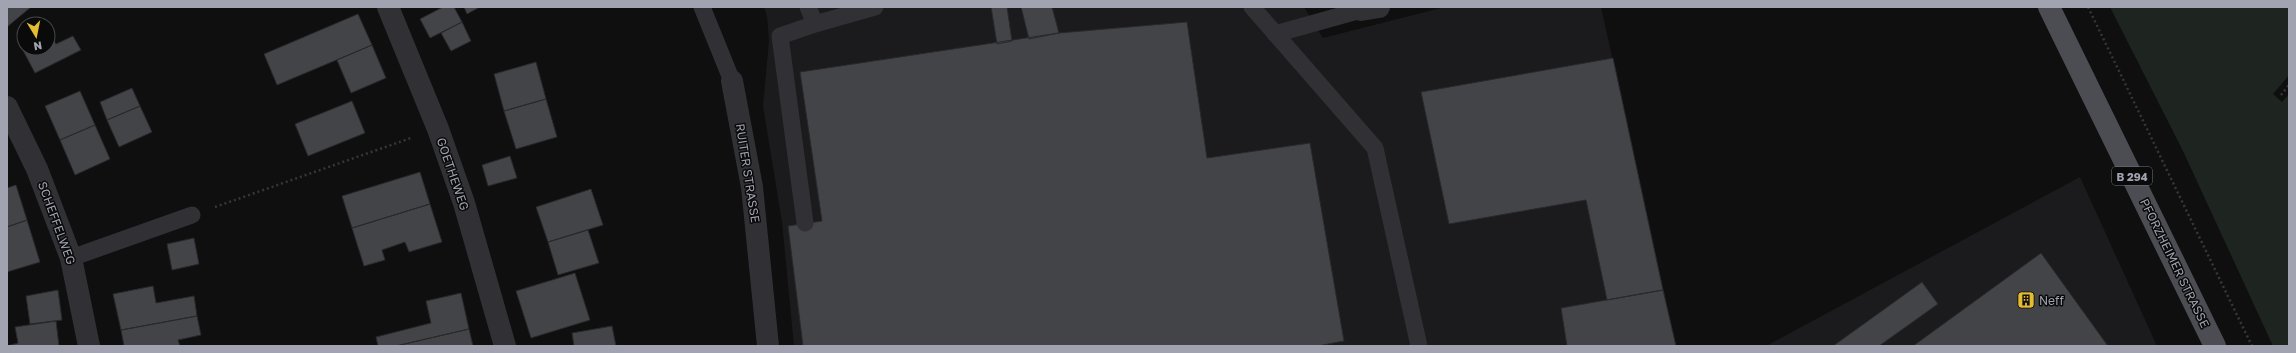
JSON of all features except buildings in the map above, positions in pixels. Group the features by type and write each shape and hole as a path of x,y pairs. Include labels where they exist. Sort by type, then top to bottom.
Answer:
{"main road":[{"name":"PFORZHEIMER STRASSE","path":"2049,7 2216,346"}],"street":[{"name":"GOETHEWEG","path":"388,7 438,129 464,204 505,346"},
{"name":"RUITER STRASSE","path":"732,81 752,187 768,346"},
{"name":"SCHEFFELWEG","path":"7,107 37,169 71,258 89,346"}],"lane":[{"name":"RUITER STRASSE","path":"702,7 732,81"},
{"path":"808,7 815,24"},
{"path":"805,223 780,36 815,24 875,7"},
{"path":"1252,7 1375,148 1419,346"},
{"path":"1275,34 1370,9"},
{"path":"71,258 192,215"}],"path":[{"path":"2088,7 2252,346"},
{"path":"2281,94 2289,85"},
{"path":"192,215 438,129"}],"shaded area":[{"path":"764,7 1304,7 1323,38 1445,7 1601,7 1676,346 794,346 782,222 763,106 769,41 767,16"},
{"path":"2110,7 2289,7 2289,75 2273,94 2282,102 2289,94 2289,346 2273,346 2183,151"},
{"path":"2080,177 2157,346 1766,346"}],"place":[{"name":"Neff","path":"2026,300"}]}
